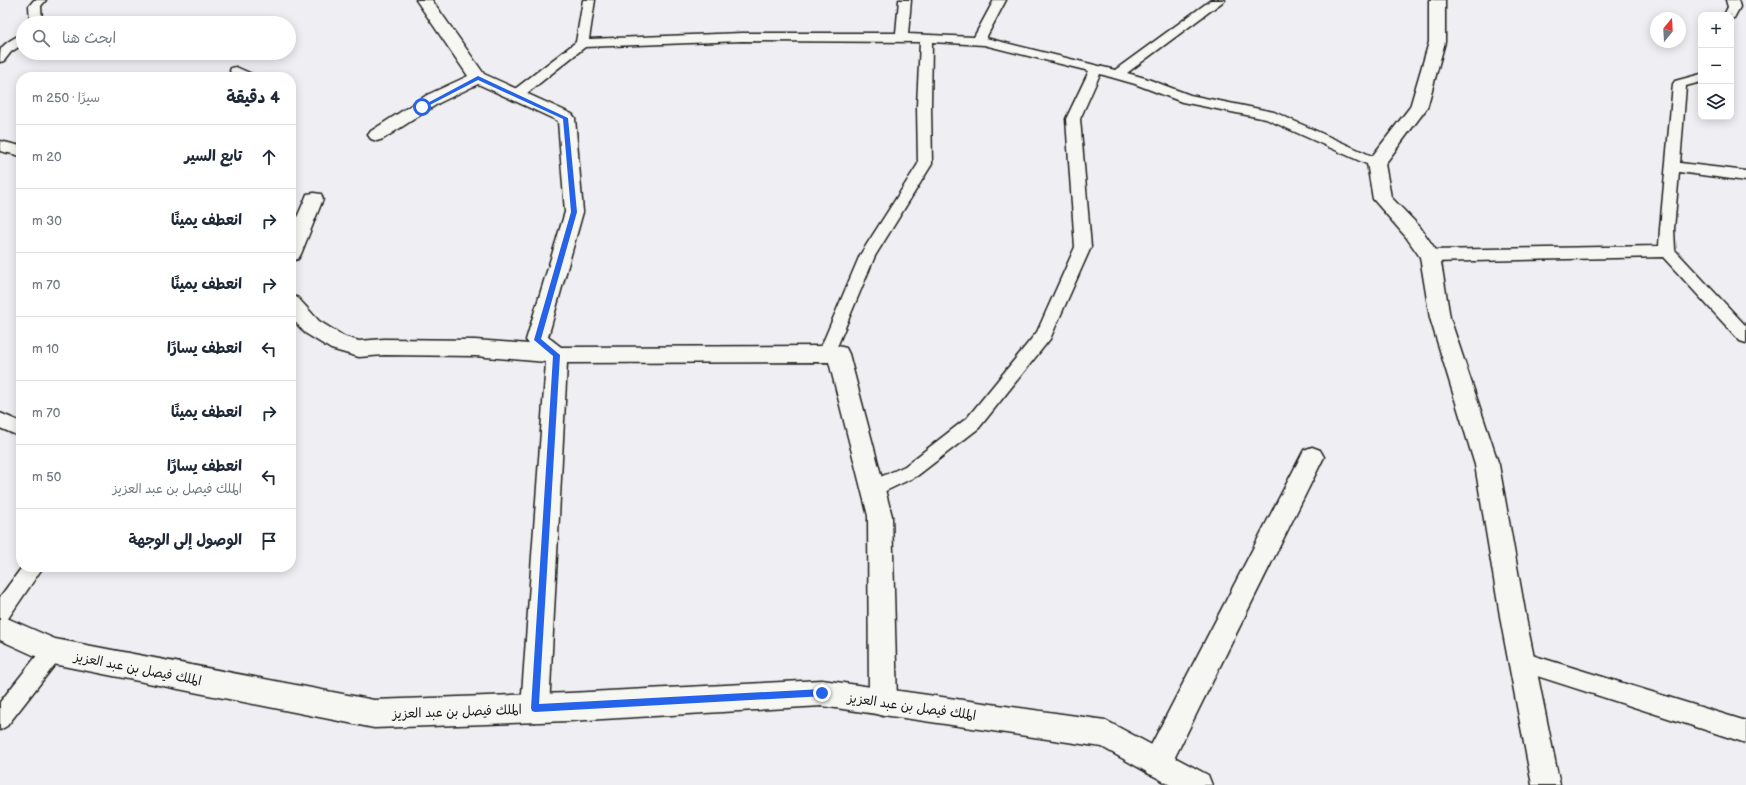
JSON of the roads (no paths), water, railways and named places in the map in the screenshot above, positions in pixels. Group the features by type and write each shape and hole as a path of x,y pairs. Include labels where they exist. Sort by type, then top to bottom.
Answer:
{"street":[{"path":"424,0 478,78 566,118 574,212 537,340 557,355"},
{"path":"1437,0 1437,42 1418,108 1376,163 1382,199 1413,232 1430,256 1440,318 1487,465 1522,662 1546,785"},
{"path":"377,135 433,100 478,78"},
{"path":"296,242 314,199"},
{"path":"296,309 312,327 338,343 359,349 398,347 467,348 557,355 838,354 880,516 883,702"},
{"path":"535,708 557,355"},
{"path":"1157,763 1312,457"},
{"name":"الملك فيصل بن عبد العزيز","path":"0,627 53,651 374,714 535,708 822,693 1105,734 1198,785"}],"lane":[{"path":"36,16 35,6 40,0"},
{"path":"582,43 589,0"},
{"path":"902,37 905,0"},
{"path":"978,41 1000,0"},
{"path":"1117,75 1219,0"},
{"path":"1732,0 1734,7 1732,12"},
{"path":"516,95 582,43 742,37 902,37 978,41 1096,68 1187,99 1269,115 1376,163"},
{"path":"826,354 834,330 868,255 925,164 924,106 926,38"},
{"path":"0,58 7,49 16,43"},
{"path":"873,489 911,471 973,423 1044,335 1083,247 1073,119 1096,68"},
{"path":"1698,79 1680,84 1667,229 1667,251 1746,337"},
{"path":"0,146 16,150"},
{"path":"1673,167 1746,176"},
{"path":"1430,256 1667,251"},
{"path":"0,420 16,428"},
{"path":"0,613 29,572"},
{"path":"0,719 53,651"},
{"path":"1522,662 1746,732"}]}
